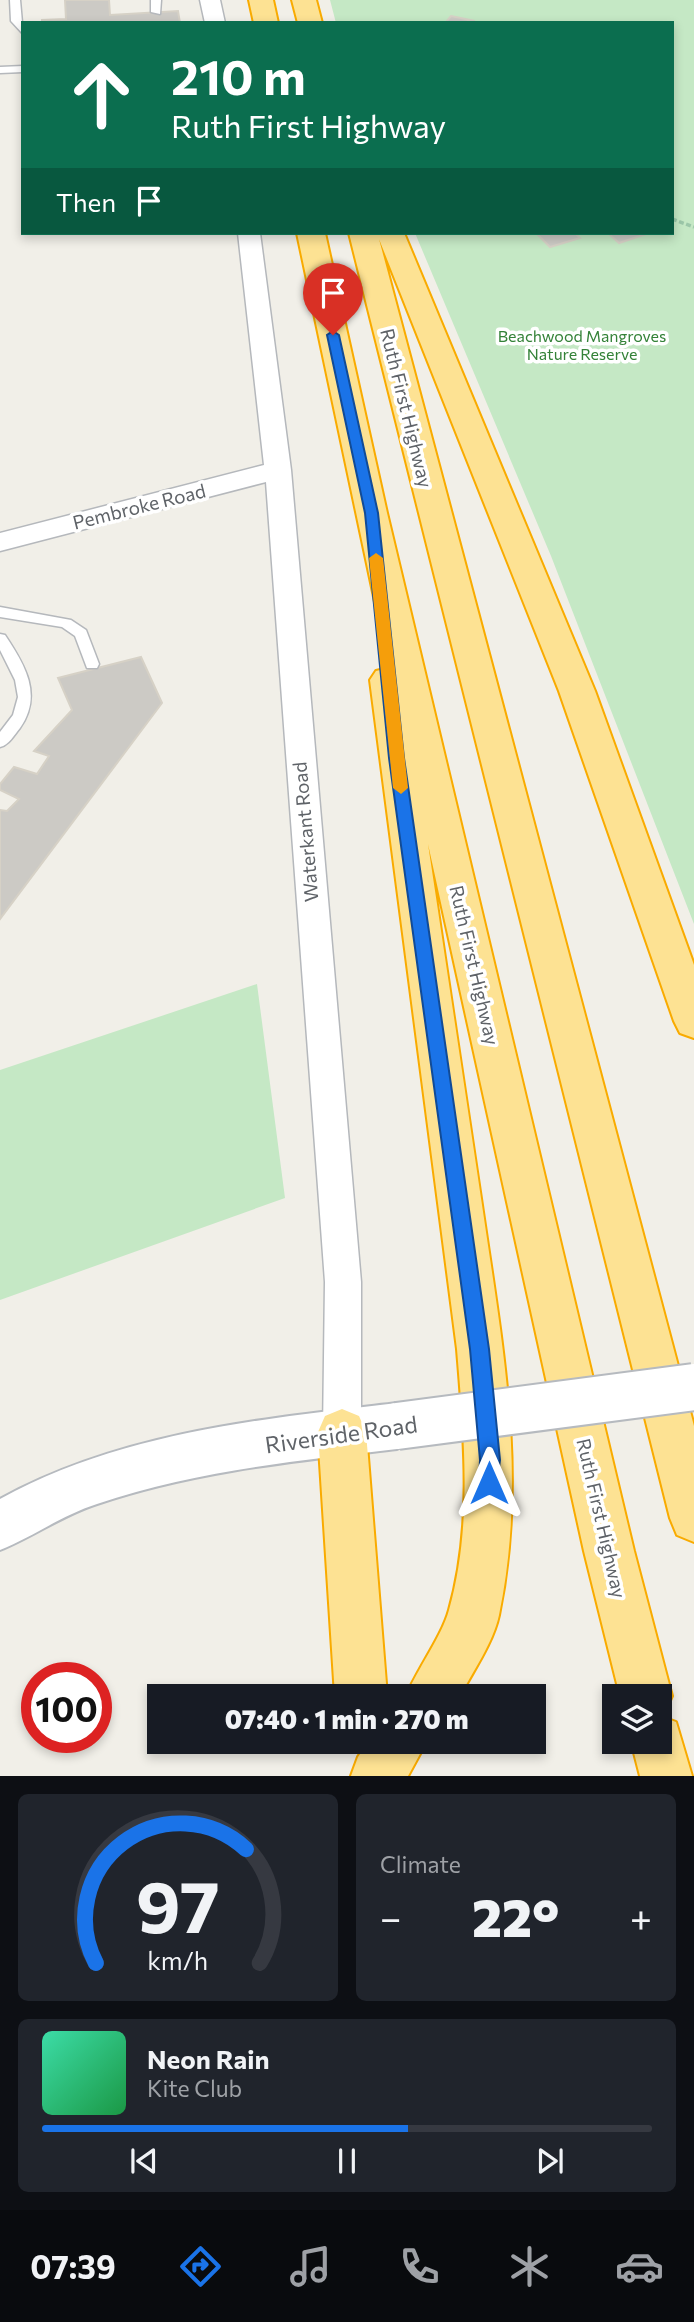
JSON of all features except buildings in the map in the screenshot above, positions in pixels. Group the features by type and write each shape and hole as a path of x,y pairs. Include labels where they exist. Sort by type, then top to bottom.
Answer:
{"highway":[{"path":"261,0 266,21"},
{"path":"304,0 309,21"},
{"name":"Ruth First Highway","path":"311,235 371,513 606,1538 643,1684"},
{"name":"Ruth First Highway","path":"364,235 694,1518"},
{"path":"391,235 577,691 694,1021"},
{"path":"371,513 397,758 480,1349 490,1460 485,1550 473,1618 438,1684"},
{"path":"342,1432 359,1674"},
{"path":"366,1754 367,1776"},
{"path":"377,1776 392,1754"},
{"path":"660,1754 666,1776"}],"main road":[{"name":"Riverside Road","path":"0,1526 15,1516 91,1481 176,1457 342,1432 694,1387"}],"street":[{"path":"210,0 215,21"},
{"name":"Waterkant Road","path":"250,235 278,470 342,1282 342,1432"},
{"name":"Pembroke Road","path":"0,542 278,470"}],"lane":[{"path":"15,0 16,21 21,28"},
{"path":"156,0 156,12"},
{"path":"0,70 21,69"},
{"path":"0,612 66,623 81,633 92,664"},
{"path":"0,639 19,674 25,697 24,706 13,727 0,742"}],"path":[{"path":"674,220 694,227"}],"green space":[{"name":"Beachwood Mangroves Nature Reserve","path":"330,0 694,0 694,924 551,556 416,235 674,235 674,21 335,21"},
{"path":"257,984 285,1198 0,1300 0,1070"}],"slow traffic":[{"path":"376,558 401,788"}],"route":[{"path":"333,335 371,513 397,758 480,1349 490,1460 489,1483"}]}
